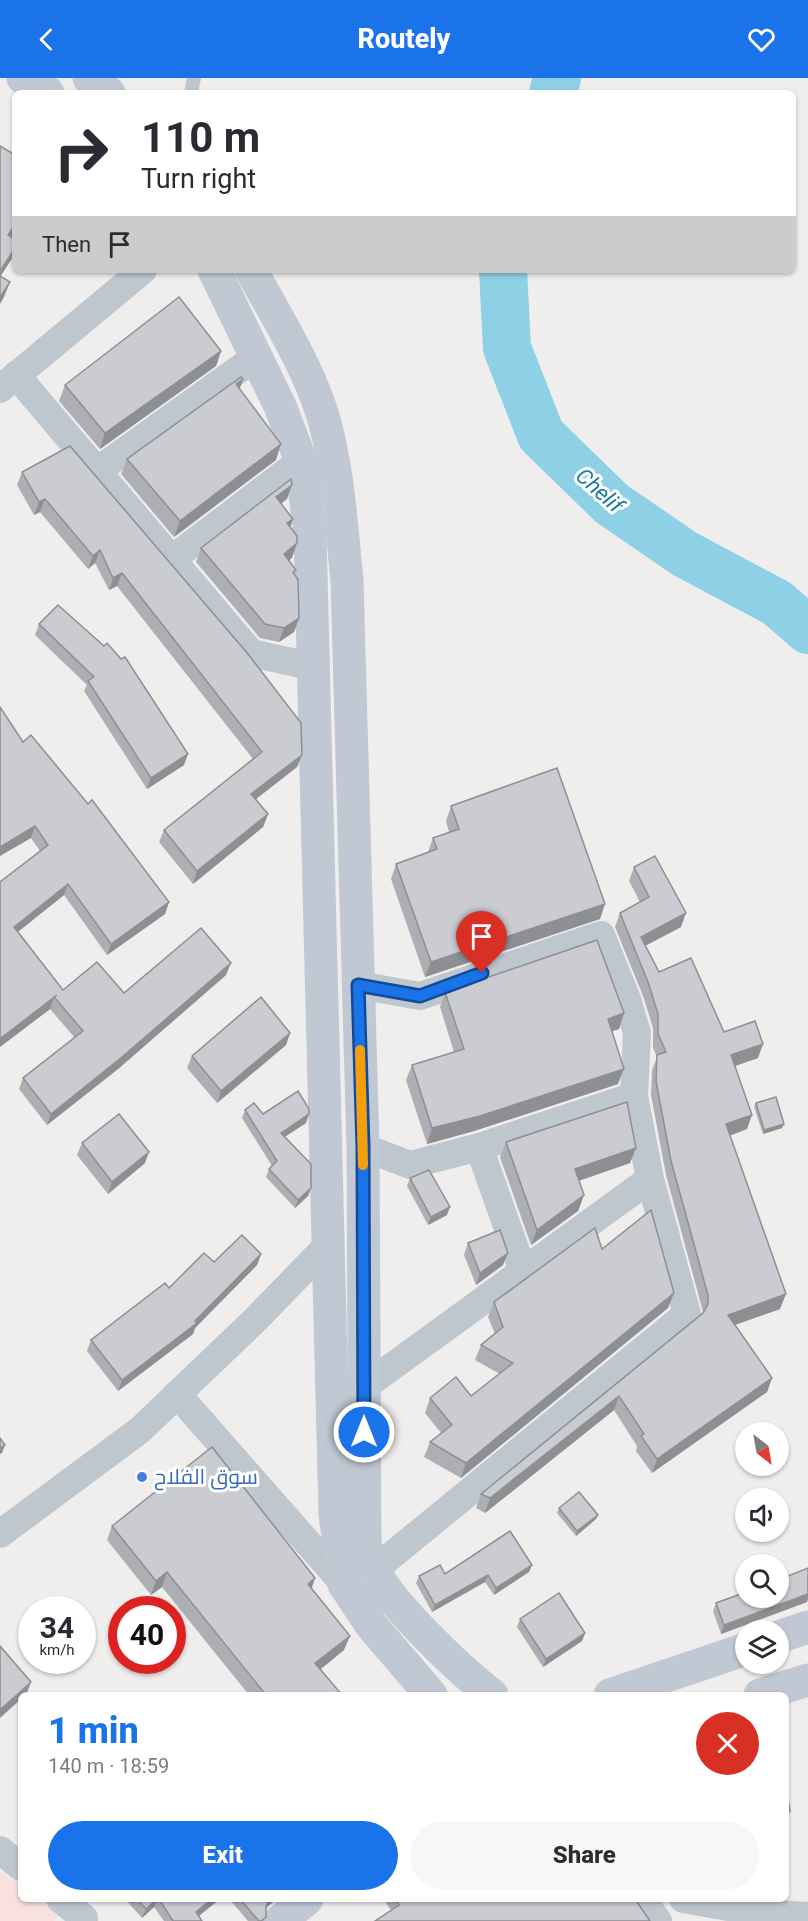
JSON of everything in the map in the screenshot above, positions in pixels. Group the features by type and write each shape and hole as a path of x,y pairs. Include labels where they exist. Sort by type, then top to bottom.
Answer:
{"street":[{"path":"23,78 43,90"},
{"path":"89,78 105,90"},
{"path":"139,273 8,382 97,471 250,653 314,667"},
{"path":"215,273 280,406 301,461 310,536 335,1514 344,1584"},
{"path":"253,273 297,354 327,429 338,488 347,581 363,1147 365,1545 375,1569 398,1604 474,1681 488,1692"},
{"path":"97,471 256,357"},
{"path":"171,559 301,461"},
{"path":"358,985 420,996 601,935 628,1002 636,1034 634,1096 650,1179 687,1314 375,1569"},
{"path":"363,1147 410,1165 479,1147 634,1096"},
{"path":"479,1147 523,1271"},
{"path":"364,1387 650,1179"},
{"path":"0,1534 140,1430 255,1320 328,1244"},
{"path":"177,1394 344,1584 372,1626 428,1692"},
{"path":"789,1633 808,1627"},
{"path":"619,1692 735,1653"},
{"path":"770,1692 808,1680"},
{"path":"0,1850 18,1865"},
{"path":"64,1902 84,1918"},
{"path":"280,1921 303,1902"},
{"path":"644,1902 658,1921"},
{"path":"700,1902 762,1913 808,1916"}],"shaded area":[{"path":"0,1871 18,1885 18,1902 41,1902 59,1916 53,1921 0,1921"}],"building":[{"path":"0,146 12,153 12,229 8,235 12,238 12,253 0,271"},
{"path":"0,276 10,282 0,297"},
{"path":"179,297 221,351 105,433 65,385"},
{"path":"241,377 243,379 236,384 281,444 180,521 127,459"},
{"path":"70,446 248,654 301,723 302,755 251,794 268,814 197,871 164,830 262,752 122,573 113,578 100,550 93,556 45,499 39,502 22,472"},
{"path":"291,479 292,485 276,497 293,519 287,523 297,536 297,543 284,554 296,570 293,572 298,580 299,618 284,628 265,624 201,548"},
{"path":"58,605 104,646 107,643 121,659 125,657 188,754 151,778 88,681 94,677 39,624"},
{"path":"0,707 23,742 31,735 88,804 92,800 169,902 111,944 68,884 14,927 63,990 97,962 124,993 201,928 231,963 122,1057 51,1114 23,1078 83,1031 54,997 0,1039 0,882 48,845 35,826 0,847"},
{"path":"557,768 605,904 431,962 396,864 437,849 433,838 459,829 451,806"},
{"path":"655,856 686,913 641,937 659,972 691,958 724,1032 755,1021 763,1044 731,1055 752,1115 726,1124 786,1294 728,1315 772,1378 657,1459 641,1436 644,1434 619,1396 490,1498 481,1494 703,1313 708,1304 708,1295 671,1161 656,1081 657,1055 666,1052 658,1034 658,1014 648,982 620,913 649,897 634,867"},
{"path":"597,940 624,1013 608,1019 624,1069 480,1116 432,1128 412,1065 464,1049 445,992"},
{"path":"261,997 290,1033 221,1091 192,1056"},
{"path":"298,1091 309,1109 309,1114 281,1133 311,1164 311,1188 298,1200 269,1169 277,1161 245,1110 254,1103 263,1114"},
{"path":"776,1097 784,1124 764,1130 756,1103"},
{"path":"627,1102 636,1148 575,1169 584,1195 537,1230 506,1142"},
{"path":"119,1114 149,1152 112,1182 82,1143"},
{"path":"429,1170 450,1207 431,1217 410,1178"},
{"path":"651,1210 674,1293 466,1463 430,1442 452,1425 430,1398 456,1377 471,1396 513,1363 481,1345 503,1327 494,1302 595,1228 602,1249"},
{"path":"500,1230 508,1253 480,1273 468,1243"},
{"path":"242,1235 261,1254 195,1321 197,1323 122,1380 91,1340 165,1283 169,1288 204,1253 214,1262"},
{"path":"0,1438 5,1445 0,1448"},
{"path":"212,1447 315,1578 308,1584 350,1636 315,1663 339,1692 264,1692 167,1572 156,1581 112,1526"},
{"path":"579,1492 598,1515 577,1531 559,1508"},
{"path":"510,1531 532,1565 496,1588 488,1575 435,1605 419,1576 440,1565 445,1574"},
{"path":"808,1568 808,1594 789,1601 789,1576"},
{"path":"559,1593 585,1633 546,1659 520,1619"},
{"path":"735,1596 735,1608 770,1608 724,1625 716,1603"},
{"path":"0,1646 18,1667 18,1674 24,1674 31,1682 0,1710"},
{"path":"140,1902 154,1902 146,1909"},
{"path":"161,1902 208,1902 196,1912 202,1921 173,1921"},
{"path":"243,1902 268,1902 266,1917 259,1921"},
{"path":"398,1902 637,1902 650,1921 375,1921 399,1905"}],"waterway":[{"name":"Chelif","path":"554,90 557,78"},
{"name":"Chelif","path":"503,273 507,348 541,435 612,504 685,554 777,603 808,630"}],"slow traffic":[{"path":"360,1050 363,1165"}],"place":[{"name":"سوق الفلاح","path":"142,1477"}],"route":[{"path":"364,1432 363,1147 358,985 420,996 482,973"}]}
